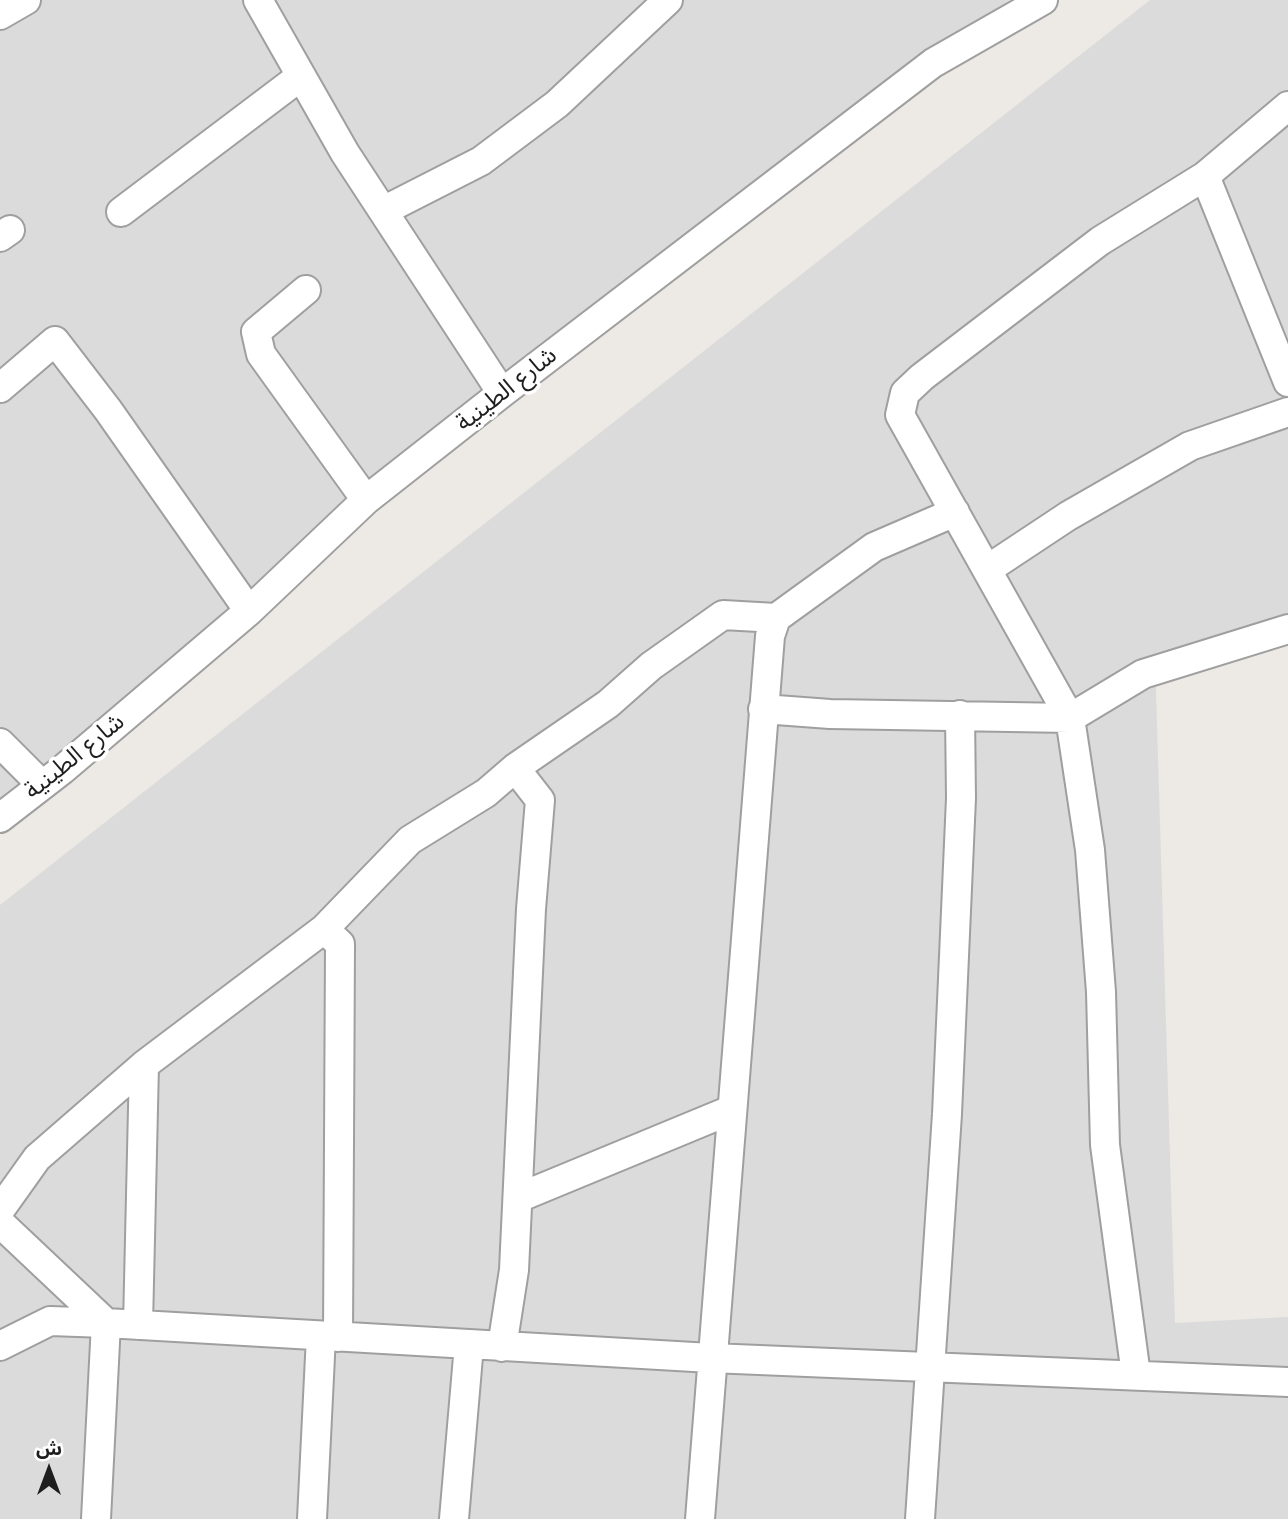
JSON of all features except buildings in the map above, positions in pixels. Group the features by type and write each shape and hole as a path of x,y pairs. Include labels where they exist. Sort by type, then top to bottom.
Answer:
{"street":[{"path":"0,15 26,0"},
{"path":"258,0 383,211 502,393"},
{"path":"383,211 481,161 536,121 668,0"},
{"name":"شارع الطينية","path":"0,818 249,611 366,500 502,393 933,63 1042,0"},
{"path":"121,212 301,76"},
{"path":"1136,1375 1105,1145 1101,992 1090,850 1070,718 900,415 905,393 922,377 1100,241 1205,176 1288,106"},
{"path":"1205,176 1288,382"},
{"path":"306,290 256,332 261,354 366,500"},
{"path":"0,387 55,341 108,410 249,611"},
{"path":"988,569 1068,516 1191,446 1288,412"},
{"path":"700,1519 770,636 776,618 874,547 955,512"},
{"path":"0,1210 37,1158 144,1065 324,929 410,840 486,793 515,768 608,704 651,666 723,615 776,618"},
{"path":"763,709 830,714 1070,718 1143,674 1288,629"},
{"path":"920,1519 949,1086 961,798 960,715"},
{"path":"0,743 42,785"},
{"path":"502,1347 514,1270 531,909 540,800 515,768"},
{"path":"312,1519 329,1337 340,944 324,929"},
{"path":"138,1325 144,1065"},
{"path":"518,1198 731,1110"},
{"path":"0,1223 106,1323 96,1519"},
{"path":"0,1346 50,1321 711,1358 1288,1382"},
{"path":"454,1519 469,1345"}],"shaded area":[{"path":"0,0 1009,0 0,815"},
{"path":"1150,0 1288,0 1288,616 1155,658 1175,1323 1288,1317 1288,1519 0,1519 0,905"}]}
